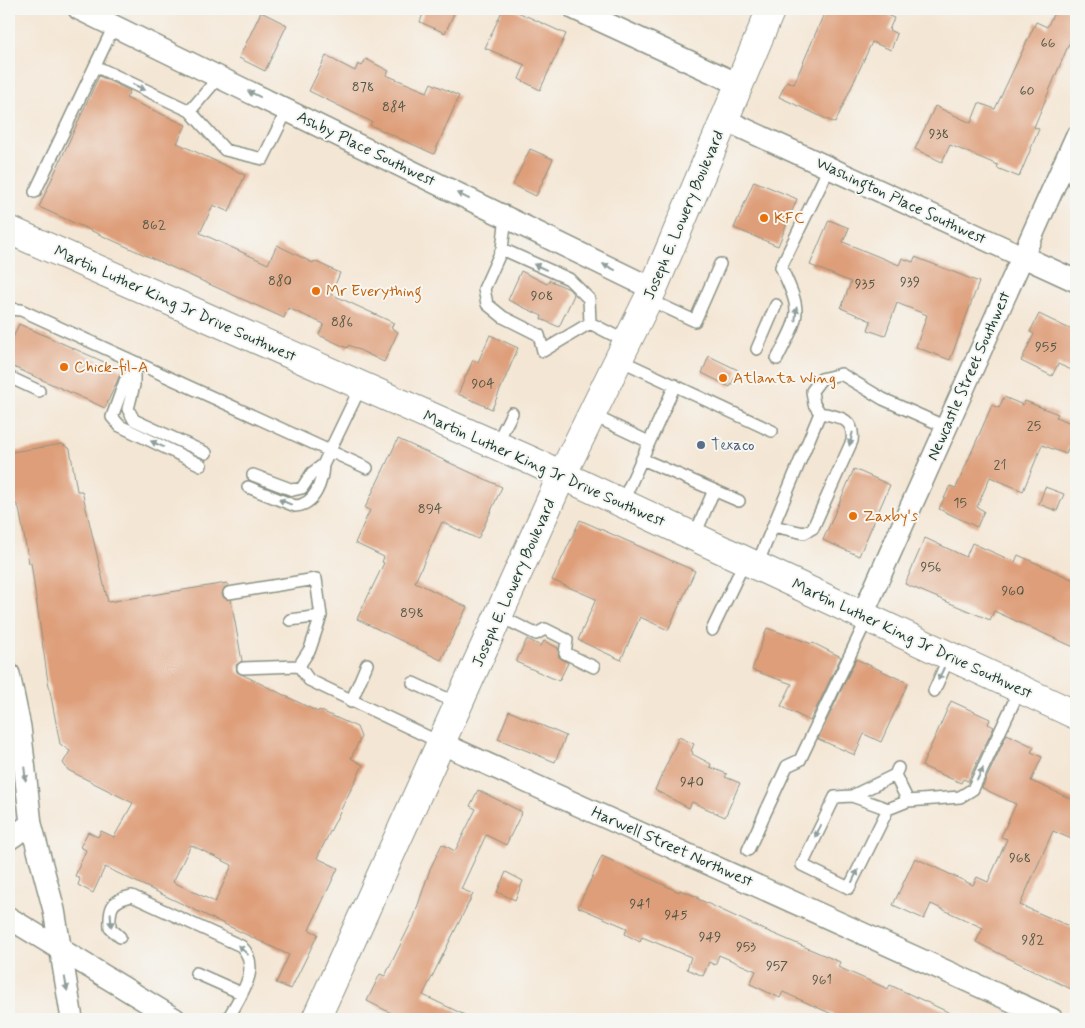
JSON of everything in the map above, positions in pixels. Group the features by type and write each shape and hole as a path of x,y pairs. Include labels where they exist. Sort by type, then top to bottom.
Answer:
{"main road":[{"name":"Joseph E. Lowery Boulevard","path":"316,1019 443,744 562,476 650,294 771,9"},
{"name":"Martin Luther King Jr Drive Southwest","path":"9,230 622,503 864,618 1076,715"}],"street":[{"name":"Ashby Place Southwest","path":"79,9 114,26 150,39 208,67 287,110 506,217 650,294"},
{"path":"575,9 738,84"},
{"name":"Washington Place Southwest","path":"725,120 1076,281"},
{"name":"Newcastle Street Southwest","path":"864,618 946,427 1076,137"},
{"path":"9,674 20,727 31,824 54,910 72,1019"},
{"name":"Harwell Street Northwest","path":"443,744 1052,1019"},
{"path":"9,839 31,824"},
{"path":"9,918 176,1019"}],"lane":[{"path":"35,192 114,26"},
{"path":"95,66 190,112 225,150 263,159 287,110"},
{"path":"190,112 208,67"},
{"path":"777,359 796,322 797,302 781,267 829,168"},
{"path":"506,217 502,249 484,289 487,304 503,317 539,335 543,351 590,323"},
{"path":"502,249 569,279 589,298 590,323 623,351 674,384 772,431"},
{"path":"650,294 695,321 720,264"},
{"path":"757,350 776,306"},
{"path":"9,309 21,310 136,368 367,468"},
{"path":"136,368 128,409 134,420 206,454"},
{"path":"136,368 125,382 112,416 120,426 201,465"},
{"path":"774,526 804,533 812,528 852,441 853,430 850,424 839,417 820,413 814,404 812,391 821,379 841,374 883,399 946,427"},
{"path":"9,377 39,391"},
{"path":"622,503 674,384"},
{"path":"253,475 293,490 302,488 312,473 323,465 362,386"},
{"path":"495,446 512,413"},
{"path":"712,630 774,526 820,413"},
{"path":"592,415 649,442"},
{"path":"642,459 740,501"},
{"path":"248,487 295,506 303,506 311,501 322,478 323,465"},
{"path":"694,537 714,490"},
{"path":"229,593 316,579 321,616 310,649 299,666 244,668"},
{"path":"290,620 321,616"},
{"path":"499,616 536,634 545,629 567,640 565,653 594,667"},
{"path":"748,850 788,766 800,760 864,618"},
{"path":"934,691 949,657"},
{"path":"351,702 367,664"},
{"name":"Harwell Street Northwest","path":"299,666 309,680 351,702 443,744"},
{"path":"413,684 460,704"},
{"path":"888,809 850,888 802,865 835,797 852,796 888,809 908,801 960,797 973,789 1020,689"},
{"path":"852,796 896,771 908,801"},
{"path":"120,937 110,928 109,914 113,904 120,898 132,896 241,946 249,954 252,964 250,975 228,1019"},
{"path":"196,973 241,993"}],"building":[{"path":"425,9 456,9 445,33 420,22"},
{"path":"503,9 511,9 566,34 540,90 519,79 525,65 485,48"},
{"path":"826,9 872,9 894,18 889,30 897,34 891,50 872,42 835,123 779,97 787,81 794,84"},
{"path":"1056,9 1076,9 1076,27 1034,127 1039,129 1019,177 997,168 998,165 950,145 942,162 915,149 935,106 971,123 979,103 995,109 1036,22 1047,27"},
{"path":"261,12 287,25 265,71 239,58"},
{"path":"326,56 355,71 358,64 362,66 366,59 389,71 386,75 427,92 431,83 459,96 434,154 370,125 372,122 309,91"},
{"path":"99,76 130,91 126,98 186,125 177,143 245,175 229,212 213,205 200,233 268,264 277,245 313,263 314,261 340,273 331,294 394,323 391,328 398,332 384,362 349,345 347,348 319,335 324,324 288,308 284,318 39,207"},
{"path":"530,149 553,159 536,196 513,185"},
{"name":"KFC","path":"754,181 797,199 778,246 734,228"},
{"path":"829,220 849,228 843,242 899,265 902,258 913,262 915,257 979,282 950,360 916,347 927,315 897,303 885,336 868,330 871,321 841,308 851,282 810,265"},
{"path":"521,271 547,284 549,280 569,289 574,295 559,327 541,319 542,316 508,300"},
{"path":"1039,314 1076,332 1076,372 1058,364 1052,376 1021,361 1034,334 1030,332"},
{"name":"Chick-fil-A","path":"19,324 122,370 105,408 9,365 9,347"},
{"path":"490,335 518,348 492,409 458,394 473,360 478,362"},
{"name":"Atlanta Wing","path":"709,356 738,370 730,387 702,373"},
{"path":"1004,397 1023,405 1025,401 1058,414 1056,417 1076,425 1076,427 1066,454 1042,445 1023,491 990,477 977,507 984,511 977,527 939,509 950,486 956,488 992,405 999,408"},
{"path":"398,439 502,487 478,539 442,522 415,582 467,607 441,660 357,619 384,563 382,562 384,557 355,543 370,510 365,508"},
{"path":"62,444 70,449 77,491 82,491 108,602 227,583 228,586 224,588 222,594 224,598 231,600 242,661 236,665 237,672 318,712 319,710 357,727 361,737 351,758 363,765 317,858 338,868 309,930 318,934 291,989 276,983 289,955 105,867 93,893 78,885 80,879 75,876 86,850 80,847 88,832 98,837 101,831 114,837 133,803 68,770 63,763 70,751 60,744 47,675 31,563 29,563 19,508 14,501 9,467 9,457 12,452","holes":["191,845 232,865 215,902 173,882"]},
{"path":"854,469 890,485 859,556 823,540"},
{"path":"1045,487 1064,494 1057,511 1039,504"},
{"path":"580,520 695,571 668,630 640,617 621,660 578,640 596,599 552,580"},
{"path":"925,538 966,557 972,543 1015,562 1018,555 1076,581 1076,648 994,611 990,620 905,584"},
{"path":"767,628 813,643 841,657 810,721 781,706 792,684 752,670"},
{"path":"527,639 541,646 544,641 558,648 559,657 568,663 559,681 516,662"},
{"path":"856,659 908,683 881,742 864,734 855,755 818,739"},
{"path":"951,701 990,719 988,724 994,727 968,781 963,779 961,783 922,766"},
{"path":"509,711 566,736 555,762 498,739"},
{"path":"1007,734 1034,747 1031,752 1042,757 1031,781 1076,801 1076,841 1053,831 1020,905 1076,929 1076,978 1071,989 976,942 983,928 931,904 924,919 893,905 915,858 973,885 977,877 988,882 1007,839 1001,837 1016,804 982,788"},
{"path":"679,737 694,744 691,751 693,752 692,754 711,764 710,767 727,774 725,777 740,783 725,817 692,802 689,808 655,790"},
{"path":"478,790 522,812 506,845 486,835 461,889 473,894 423,995 473,1019 403,1019 367,1001 380,974 385,976 414,917 430,869 442,844 455,851 476,809 470,806"},
{"path":"602,856 679,892 680,890 698,897 698,899 758,927 840,962 838,967 888,989 890,985 963,1019 843,1019 783,992 780,998 750,984 756,971 719,955 715,965 709,962 703,976 687,969 691,957 642,937 640,942 625,934 627,928 578,907"},
{"path":"506,872 523,881 515,900 497,892"}],"place":[{"name":"KFC","path":"764,218"},
{"name":"Mr Everything","path":"316,291"},
{"name":"Chick-fil-A","path":"64,367"},
{"name":"Atlanta Wing","path":"723,378"},
{"name":"Texaco","path":"701,445"},
{"name":"Zaxby's","path":"853,516"}]}
